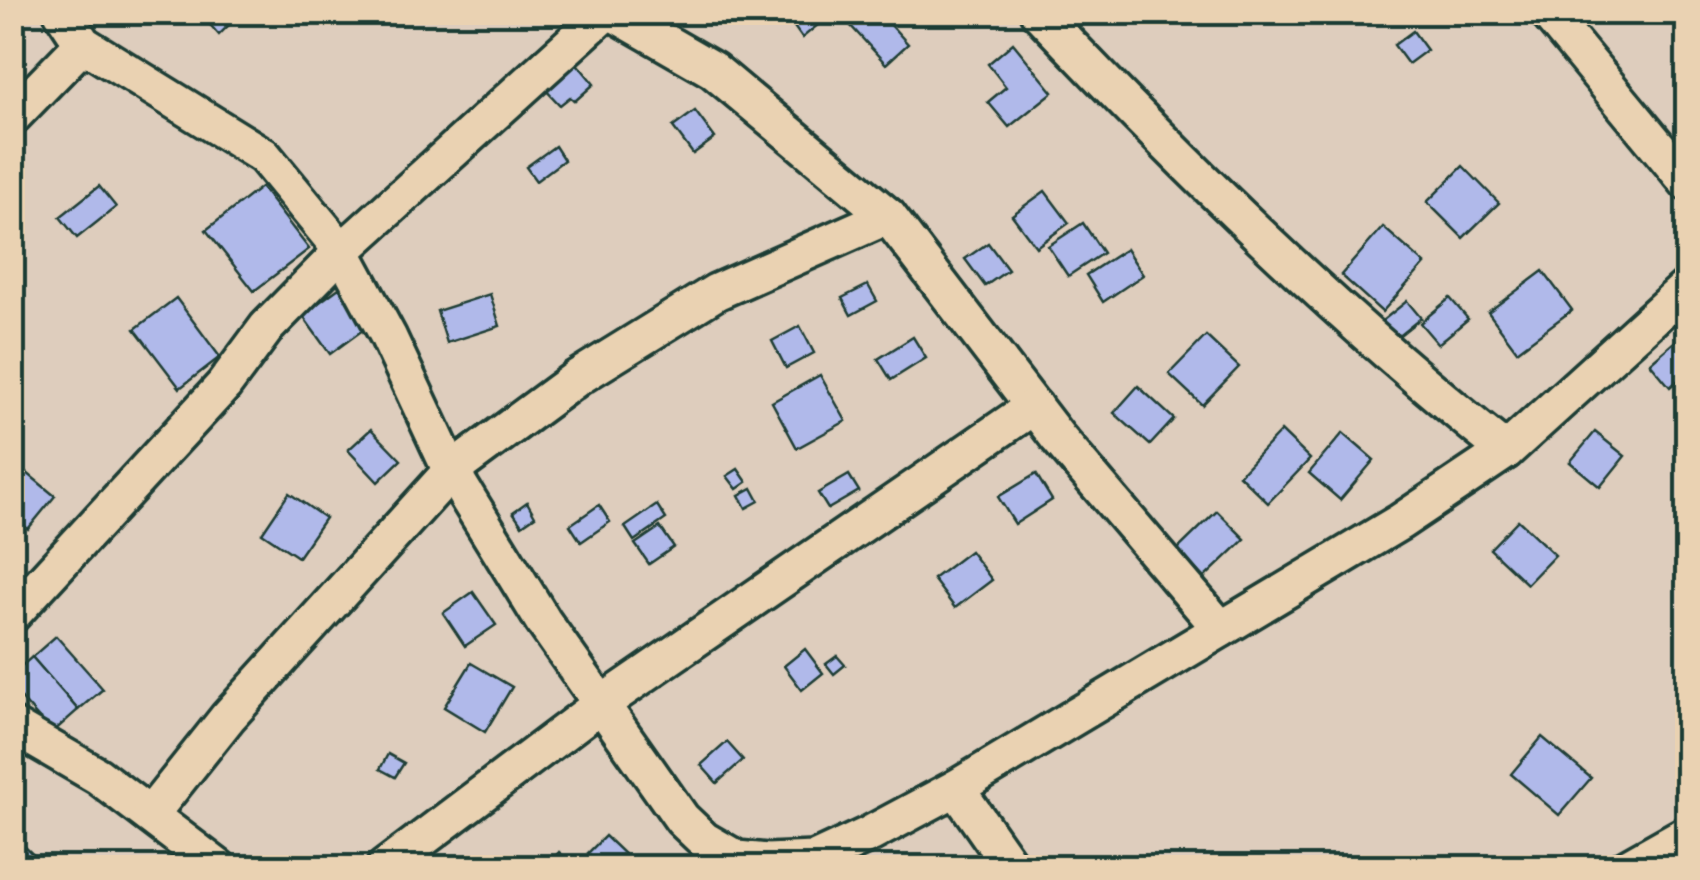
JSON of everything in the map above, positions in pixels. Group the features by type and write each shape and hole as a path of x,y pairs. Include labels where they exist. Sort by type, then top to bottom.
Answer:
{"street":[{"path":"62,12 83,44 264,156 342,251 388,336 452,471 544,621 682,819 704,840 736,860 809,864 956,788 1400,522 1506,451 1688,286"},
{"path":"12,614 224,385 267,328 342,251 609,12 713,70 888,216 1034,406 1221,629"},
{"path":"1038,12 1182,164 1388,357 1506,451"},
{"path":"1547,12 1688,182"},
{"path":"12,117 83,44"},
{"path":"150,815 228,717 452,471 577,378 716,292 888,216"},
{"path":"384,868 604,702 1034,406"},
{"path":"12,726 98,776 219,868"},
{"path":"956,788 1012,868"},
{"path":"1626,868 1688,832"}],"building":[{"path":"199,12 228,12 234,20 219,35"},
{"path":"811,12 819,24 802,38 785,14"},
{"path":"864,12 879,12 908,44 886,64 850,25"},
{"path":"1413,31 1427,50 1408,64 1394,45"},
{"path":"1013,43 1053,92 1009,127 988,102 1006,87 988,64"},
{"path":"574,60 594,84 575,101 570,97 560,105 544,88"},
{"path":"695,111 715,138 693,154 673,127"},
{"path":"555,146 564,160 536,181 526,167"},
{"path":"1463,166 1499,203 1463,238 1427,202"},
{"path":"99,186 116,207 77,238 60,217"},
{"path":"261,187 309,249 254,291 206,230"},
{"path":"1045,191 1069,223 1036,247 1012,215"},
{"path":"1083,223 1103,253 1068,276 1048,246"},
{"path":"1383,227 1425,264 1382,312 1341,275"},
{"path":"988,243 1008,270 985,286 965,259"},
{"path":"1126,249 1143,275 1103,302 1086,275"},
{"path":"1543,271 1572,310 1517,351 1488,312"},
{"path":"868,285 877,301 851,315 842,298"},
{"path":"339,288 367,327 330,354 302,315"},
{"path":"490,294 500,326 447,343 437,311"},
{"path":"176,298 220,357 180,388 135,329"},
{"path":"1450,298 1468,319 1438,344 1420,323"},
{"path":"1407,301 1421,318 1391,342 1377,325"},
{"path":"800,326 814,353 786,368 772,341"},
{"path":"1206,336 1239,367 1202,405 1169,374"},
{"path":"913,337 926,358 891,380 878,359"},
{"path":"1680,337 1688,345 1688,372 1670,387 1650,363"},
{"path":"820,375 846,421 797,448 772,402"},
{"path":"1138,386 1174,419 1150,445 1114,413"},
{"path":"371,429 401,460 378,482 348,450"},
{"path":"1281,431 1310,459 1268,503 1239,475"},
{"path":"1595,432 1625,456 1600,487 1570,462"},
{"path":"1343,433 1374,460 1340,500 1309,473"},
{"path":"15,463 55,496 28,529 12,516"},
{"path":"738,469 747,482 737,489 727,476"},
{"path":"1036,474 1052,500 1015,524 998,497"},
{"path":"849,475 859,491 828,509 818,493"},
{"path":"752,488 759,501 746,508 739,495"},
{"path":"289,493 325,518 298,557 262,533"},
{"path":"527,502 535,516 522,525 513,512"},
{"path":"599,505 610,522 581,542 570,525"},
{"path":"657,505 666,519 634,541 625,527"},
{"path":"1217,511 1245,539 1204,578 1177,550"},
{"path":"1518,520 1555,555 1527,584 1490,549"},
{"path":"660,527 674,547 649,564 635,544"},
{"path":"970,551 992,580 955,608 933,579"},
{"path":"473,592 496,625 465,646 443,613"},
{"path":"56,636 103,689 78,710 32,657"},
{"path":"805,649 823,673 802,690 784,666"},
{"path":"837,656 845,665 834,674 826,664"},
{"path":"32,657 78,710 52,733 12,688 12,674"},
{"path":"471,663 512,687 485,732 444,707"},
{"path":"1542,737 1591,778 1559,815 1511,774"},
{"path":"727,742 743,760 717,783 701,765"},
{"path":"388,754 404,763 395,777 380,769"},
{"path":"605,836 625,855 612,868 604,868 588,853"},
{"path":"23,845 47,868 12,868 12,857"},
{"path":"559,852 575,868 545,868"}]}
